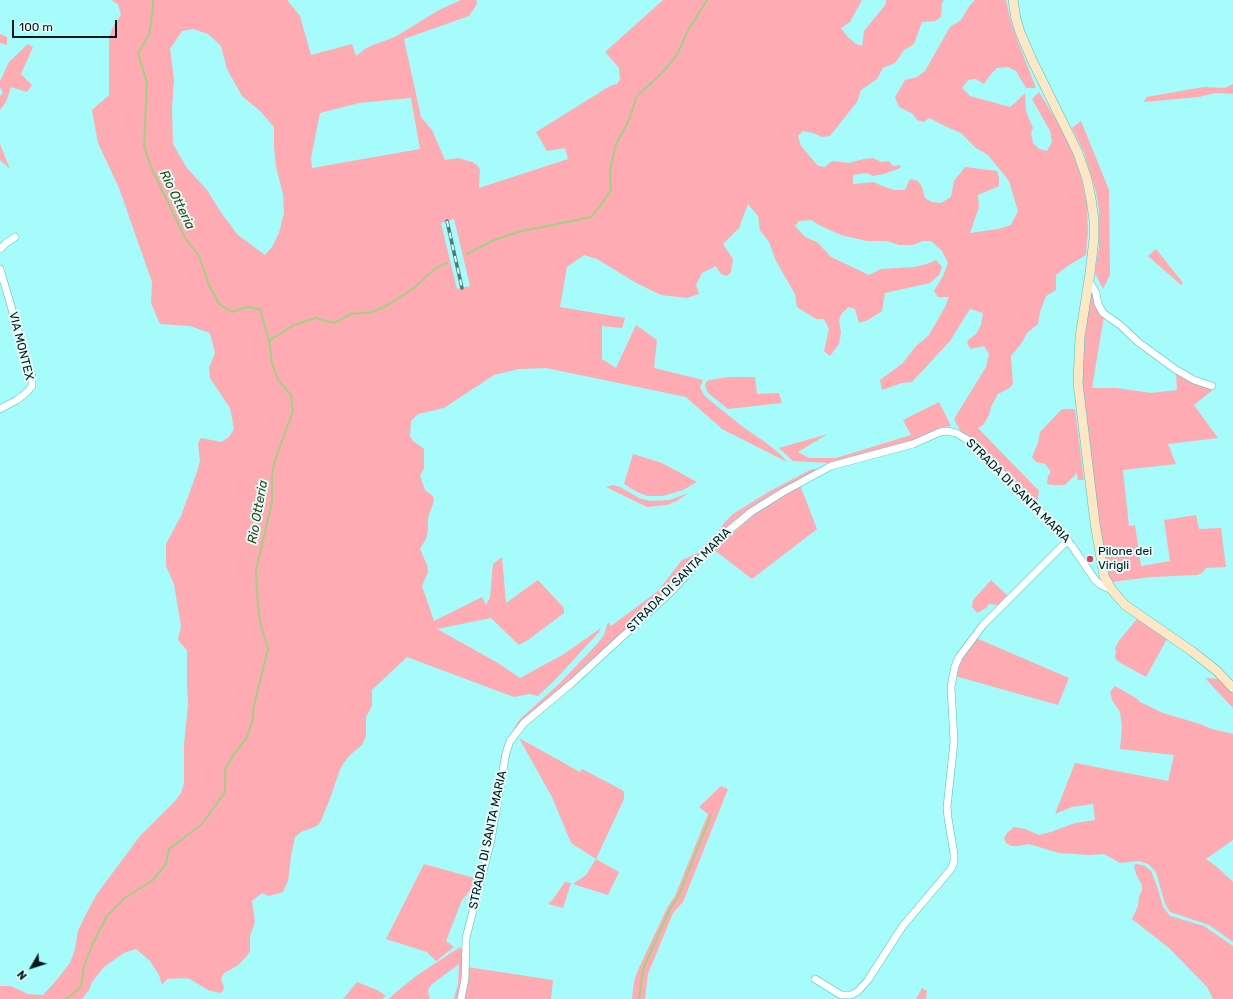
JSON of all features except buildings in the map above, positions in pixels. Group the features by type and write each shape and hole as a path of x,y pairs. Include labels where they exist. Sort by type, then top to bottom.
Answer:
{"main road":[{"path":"1013,0 1020,32 1032,60 1073,142 1087,179 1091,199 1094,229 1089,281 1080,341 1078,393 1104,576 1112,590 1129,608 1193,652 1217,671 1233,688"}],"street":[{"path":"0,250 6,243 15,237"},
{"name":"VIA MONTEX","path":"0,269 32,377 32,386 27,392 17,400 0,409"},
{"path":"1089,281 1096,293 1098,304 1103,313 1120,324 1138,342 1175,369 1194,380 1212,386"},
{"name":"STRADA DI SANTA MARIA","path":"461,999 465,979 466,938 491,840 506,753 510,741 524,724 572,683 672,590 715,542 751,512 828,467 913,444 940,432 948,431 959,434 968,440 1068,540 1091,574 1101,585 1112,590"},
{"path":"815,979 841,995 851,995 858,991 868,980 902,926 951,869 954,857 947,807 954,742 951,682 955,666 959,657 983,625 1068,540"}],"shaded area":[{"path":"111,0 287,0 300,16 311,55 352,44 356,56 373,45 395,37 439,10 461,0 476,0 477,4 469,16 404,39 421,117 432,130 445,160 458,158 477,165 480,170 479,188 568,159 565,148 547,151 536,132 610,86 617,84 620,79 619,68 605,52 663,0 862,0 850,22 841,28 856,44 862,46 864,31 886,4 886,0 944,0 942,3 941,17 935,21 922,22 914,44 904,50 895,63 883,68 877,79 861,90 857,102 830,136 822,137 803,131 798,136 801,146 818,166 825,167 832,161 849,163 873,158 881,162 889,161 893,166 901,165 900,168 884,174 873,176 867,173 853,175 853,184 874,182 894,190 905,190 910,179 918,181 922,187 925,198 932,202 941,203 951,197 954,181 965,167 997,171 999,186 978,195 979,207 970,233 998,229 1011,225 1018,211 1009,181 988,155 976,148 961,133 929,118 924,122 917,120 913,114 899,107 895,97 905,80 917,77 925,71 950,27 961,20 970,5 975,0 1006,0 1011,22 1036,88 1026,88 1016,71 1008,67 997,68 984,84 976,79 968,80 962,88 970,96 1010,107 1025,93 1026,110 1033,128 1031,133 1033,143 1039,149 1047,151 1052,142 1050,131 1032,99 1039,92 1060,126 1073,154 1082,181 1087,205 1088,230 1086,255 1056,275 1056,290 1046,296 1040,312 1038,324 1027,333 1021,344 1011,356 1013,384 1008,389 998,394 984,424 978,428 1039,491 1037,503 976,444 961,432 954,419 986,367 989,354 984,346 971,349 967,341 976,334 981,325 983,313 970,309 950,341 912,382 902,383 882,390 880,380 903,363 915,347 929,335 949,297 938,297 934,291 943,276 948,263 942,251 931,241 923,241 913,245 899,245 887,241 867,241 841,235 811,220 799,221 795,226 805,237 817,242 831,257 869,275 881,269 914,267 936,260 942,267 939,275 930,283 885,293 882,311 868,320 859,323 855,309 849,307 842,313 839,320 841,333 839,344 830,356 824,351 829,329 824,319 816,319 797,307 795,294 776,261 769,242 760,230 758,216 748,204 739,228 723,244 733,259 731,272 727,276 721,274 716,266 702,273 696,285 699,294 687,298 661,295 638,284 597,259 584,255 567,267 560,307 625,318 622,328 602,326 602,359 616,368 636,325 657,340 654,368 703,380 700,387 707,398 743,427 765,442 787,462 722,429 686,397 546,368 519,369 494,375 444,408 418,414 411,421 410,436 413,441 424,449 424,468 420,476 425,490 433,496 434,501 428,518 426,539 420,549 427,565 428,572 422,586 434,621 482,597 486,605 490,598 493,564 502,557 506,603 538,580 564,608 564,613 519,645 491,618 437,629 498,663 520,678 564,654 601,628 599,632 556,679 538,696 529,694 514,697 407,657 372,690 372,706 366,717 366,736 362,745 350,755 343,764 321,821 317,826 301,832 295,837 288,881 283,892 269,896 262,893 252,901 255,922 250,936 250,951 237,966 224,973 221,979 224,987 223,991 220,993 208,990 190,979 185,978 167,979 162,985 159,975 150,961 136,949 124,953 104,967 92,982 89,990 82,999 0,999 0,986 11,986 28,994 43,995 55,982 70,963 75,949 78,931 97,894 140,836 176,800 181,793 184,783 184,745 188,705 187,650 178,640 181,626 174,584 166,566 166,544 181,516 197,472 200,461 198,443 201,438 221,442 229,437 234,429 230,408 210,378 209,368 215,353 210,333 190,326 160,324 151,303 152,282 119,188 98,143 92,110 109,95 109,37 114,25 121,15 118,4","holes":["193,29 208,34 221,46 227,69 242,96 260,111 274,127 276,167 283,194 284,213 279,233 272,247 265,255 238,235 222,214 207,190 187,168 173,144 172,108 174,80 170,49 182,31","411,98 420,149 312,168 311,158 320,113 359,103","454,219 470,286 457,289 441,223"]},
{"path":"0,34 7,37 7,45 0,43"},
{"path":"28,44 33,47 21,74 32,85 27,92 11,87 6,102 0,110 0,96 3,93 0,87 0,81 9,62"},
{"path":"1233,84 1233,94 1215,93 1199,97 1144,102 1146,97 1204,87 1225,88"},
{"path":"1081,121 1109,190 1110,275 1103,289 1095,273 1099,247 1099,210 1096,192 1084,152 1072,128"},
{"path":"0,143 1,147 10,169 0,160"},
{"path":"1156,249 1183,283 1181,285 1148,256"},
{"path":"1091,289 1095,305 1104,316 1092,388 1116,388 1151,393 1177,390 1176,373 1207,388 1214,389 1194,405 1218,438 1168,444 1176,464 1123,470 1129,526 1135,525 1141,566 1170,561 1164,520 1196,515 1199,529 1221,528 1226,567 1206,568 1202,573 1197,575 1152,577 1111,582 1107,573 1098,522 1082,388 1085,335"},
{"path":"729,377 755,377 757,394 779,393 782,403 728,409 708,393 705,386 706,382 709,380"},
{"path":"939,402 951,426 942,427 914,440 829,463 793,461 779,448 828,434 798,452 809,458 836,458 911,435 903,420"},
{"path":"1062,409 1075,409 1084,480 1078,480 1077,473 1065,485 1053,485 1047,484 1048,476 1051,472 1045,464 1036,462 1032,457 1038,443 1040,432"},
{"path":"633,454 662,463 697,482 683,490 663,496 647,496 637,492 624,484"},
{"path":"812,469 819,469 769,496 753,506 730,524 710,542 681,576 654,604 514,733 514,728 520,719 559,684 598,643 604,635 608,622 611,626 658,591 682,560 698,553 733,514 770,491"},
{"path":"613,485 620,487 639,498 649,501 670,500 688,493 677,501 667,505 647,507 606,487"},
{"path":"800,485 817,529 752,579 713,549 756,513"},
{"path":"991,580 1008,596 998,605 989,604 986,608 977,613 972,607 973,600"},
{"path":"1137,619 1167,639 1146,677 1117,661 1115,657 1115,649 1118,642"},
{"path":"976,638 1069,678 1058,705 955,676 962,659"},
{"path":"1205,678 1219,679 1233,694 1233,708"},
{"path":"1115,686 1136,698 1140,702 1163,713 1212,729 1233,734 1233,840 1206,859 1233,882 1233,942 1209,925 1170,912 1165,904 1156,872 1148,864 1139,861 1120,863 1104,854 1089,855 1059,853 1029,844 1011,846 1006,843 1004,838 1014,827 1025,829 1039,835 1075,823 1095,820 1093,804 1072,807 1055,814 1075,763 1168,781 1174,755 1120,749 1122,727 1120,712 1112,700 1110,692"},
{"path":"519,738 580,772 582,769 624,792 624,799 596,859 571,843 552,797"},
{"path":"721,786 728,789 683,902 673,913 648,974 645,999 632,999 634,982 638,970 667,908 675,896 708,814 699,807"},
{"path":"596,859 619,872 608,895 573,884 586,875"},
{"path":"424,864 478,879 477,883 462,900 446,941 454,947 436,961 427,952 386,939"},
{"path":"1137,864 1145,866 1151,871 1163,907 1170,916 1204,926 1233,946 1233,999 1213,999 1207,987 1169,948 1132,919 1138,906 1139,897 1142,890 1142,885 1136,874 1134,865"},
{"path":"565,882 571,883 563,908 548,904 554,898"},
{"path":"460,947 464,953 464,972 459,999 454,999 458,984 459,964 432,984 428,992 430,999 389,999 416,976"},
{"path":"467,967 553,980 551,999 462,999"},
{"path":"357,982 377,990 386,996 383,999 343,999"},
{"path":"922,988 927,991 926,999 916,999"}],"waterway":[{"name":"Rio Otteria","path":"65,999 72,995 81,986 84,966 93,943 107,916 126,897 153,880 166,864 169,849 202,824 225,792 225,770 233,755 246,739 252,723 254,705 268,649 260,622 256,570 272,502 272,474 275,460 293,411 291,395 278,380 272,363 269,341 260,309 247,307 232,312 219,304 209,285 199,256 184,236 152,169 144,146 147,83 138,53 149,35 153,0"},
{"path":"467,254 494,240 518,232 591,217 611,190 610,170 616,144 628,122 637,96 660,75 677,55 687,32 707,0"},
{"path":"270,340 294,325 316,318 334,323 351,314 372,312 388,305 415,287 436,268 447,263"},
{"path":"639,999 643,969 670,909 679,895 711,815"}],"railway":[{"path":"447,221 462,288"}],"place":[{"name":"Pilone dei Virigli","path":"1090,559"}]}
